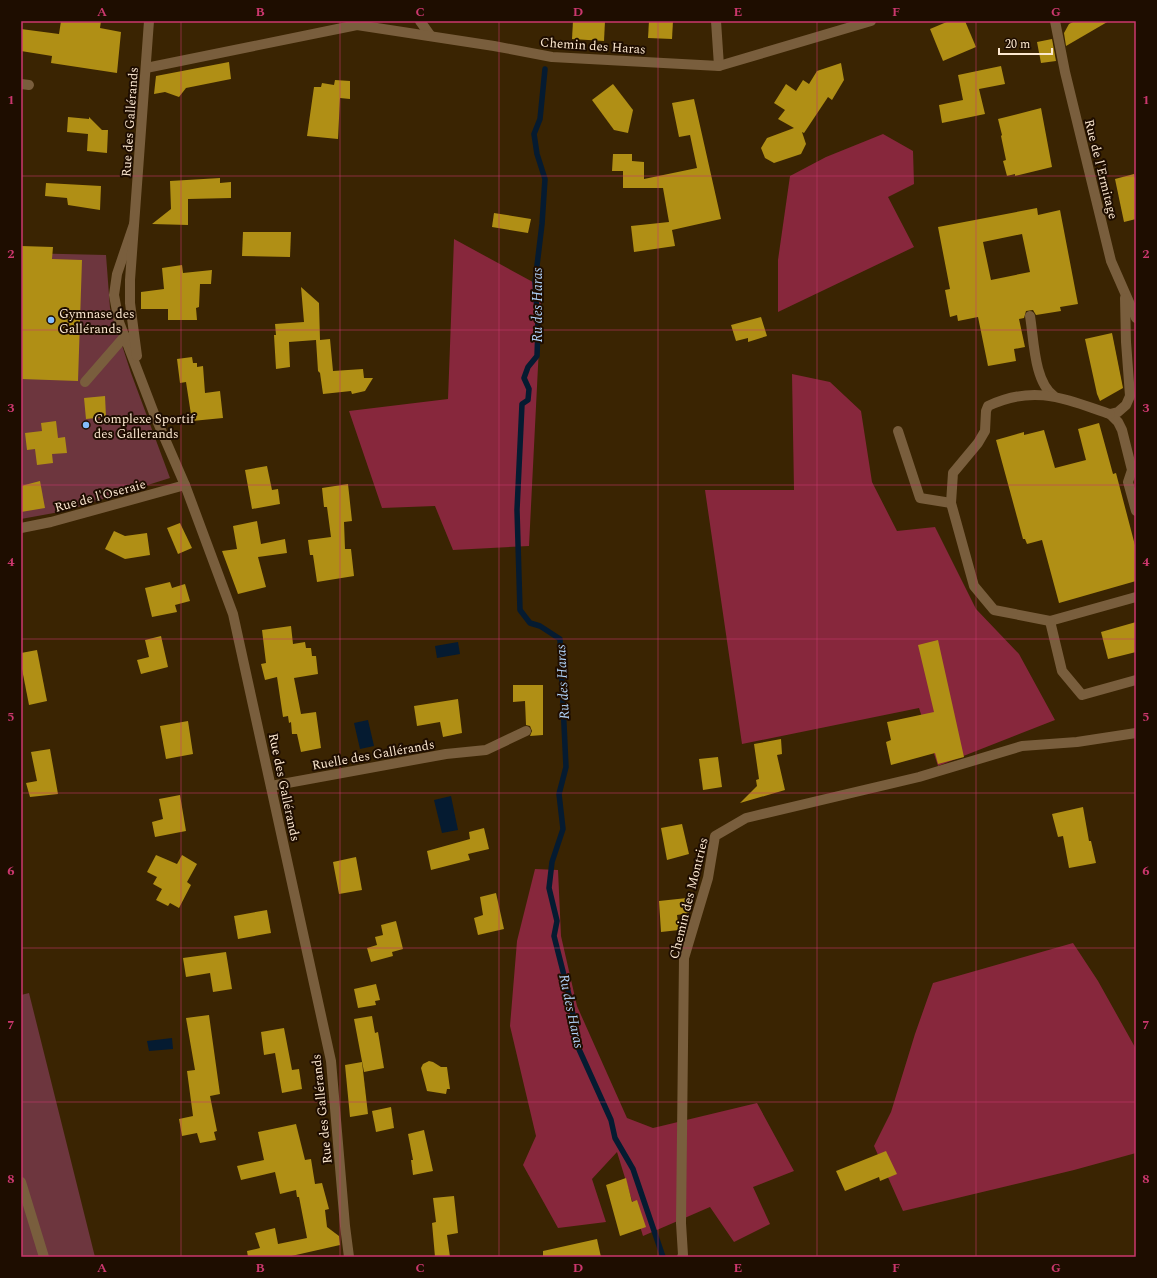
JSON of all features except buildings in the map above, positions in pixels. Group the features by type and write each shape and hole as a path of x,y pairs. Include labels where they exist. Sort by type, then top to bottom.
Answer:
{"street":[{"name":"Rue des Gallérands","path":"138,370 130,303 134,224 149,21"},
{"path":"420,21 430,35"},
{"path":"716,21 719,66"},
{"name":"Chemin des Haras","path":"146,68 357,25 430,35 552,58 719,66 871,21"},
{"name":"Rue de l'Ermitage","path":"1056,21 1065,72 1111,261 1136,318"},
{"name":"Rue des Gallérands","path":"134,224 117,274 114,295 119,322 155,416 185,485 233,614 331,1061 349,1257"},
{"path":"1110,414 1118,412 1126,405 1130,396 1126,342 1125,294"},
{"path":"1030,316 1040,378 1048,392 1054,396"},
{"path":"85,382 125,336"},
{"path":"1136,511 1128,482 1132,470 1122,430 1118,422 1110,414 1054,396 1029,395 1004,399 988,406 986,411 985,431 978,443 953,473 951,503 974,586 994,610 1050,621 1136,597"},
{"path":"898,431 920,498 951,503"},
{"name":"Rue de l'Oseraie","path":"21,528 51,522 185,485"},
{"path":"1050,621 1062,671 1082,695 1136,680"},
{"name":"Ruelle des Gallérands","path":"271,786 446,754 486,750 526,731"},
{"name":"Chemin des Montries","path":"682,1257 681,1222 684,958 708,878 715,836 746,818 919,777 1022,746 1077,742 1136,733"},
{"path":"21,1182 44,1257"}],"shaded area":[{"path":"883,134 913,151 914,184 888,197 914,247 778,312 778,260 790,176 826,157"},
{"path":"454,239 542,287 529,546 453,550 435,506 382,508 349,411 448,399"},
{"name":"Complexe Sportif des Gallerands","path":"21,253 106,255 110,308 131,373 170,478 65,511 21,519"},
{"path":"792,374 830,382 861,411 872,482 897,531 935,527 976,609 1019,654 1055,720 938,766 919,708 742,744 705,490 794,490"},
{"path":"535,869 558,870 561,936 577,1006 627,1118 653,1128 757,1103 794,1171 753,1187 770,1224 734,1242 710,1207 643,1236 617,1152 592,1179 606,1222 558,1228 523,1165 536,1136 510,1026 517,941"},
{"path":"1073,943 1098,981 1136,1049 1136,1153 1074,1170 903,1211 874,1146 891,1112 915,1034 933,983"},
{"path":"29,993 95,1257 21,1257 21,995"}],"water":[{"path":"458,642 460,654 437,658 435,646"},
{"path":"368,720 374,746 360,749 354,723"},
{"path":"451,796 458,830 442,833 434,800"},
{"path":"172,1038 173,1049 149,1051 147,1041"}],"waterway":[{"name":"Ru des Haras","path":"545,69 540,119 534,134 537,154 545,179 542,224 535,282 538,327 537,356 528,367 524,378 529,389 528,400 522,404 517,510 520,610 530,623 540,626 560,639 566,767 559,794 563,829 552,862 549,888 557,921 554,936 571,1003 578,1047 611,1120 615,1138 633,1169 663,1257"}],"place":[{"name":"Gymnase des Gallérands","path":"51,320"},
{"name":"Complexe Sportif des Gallerands","path":"86,425"}]}
